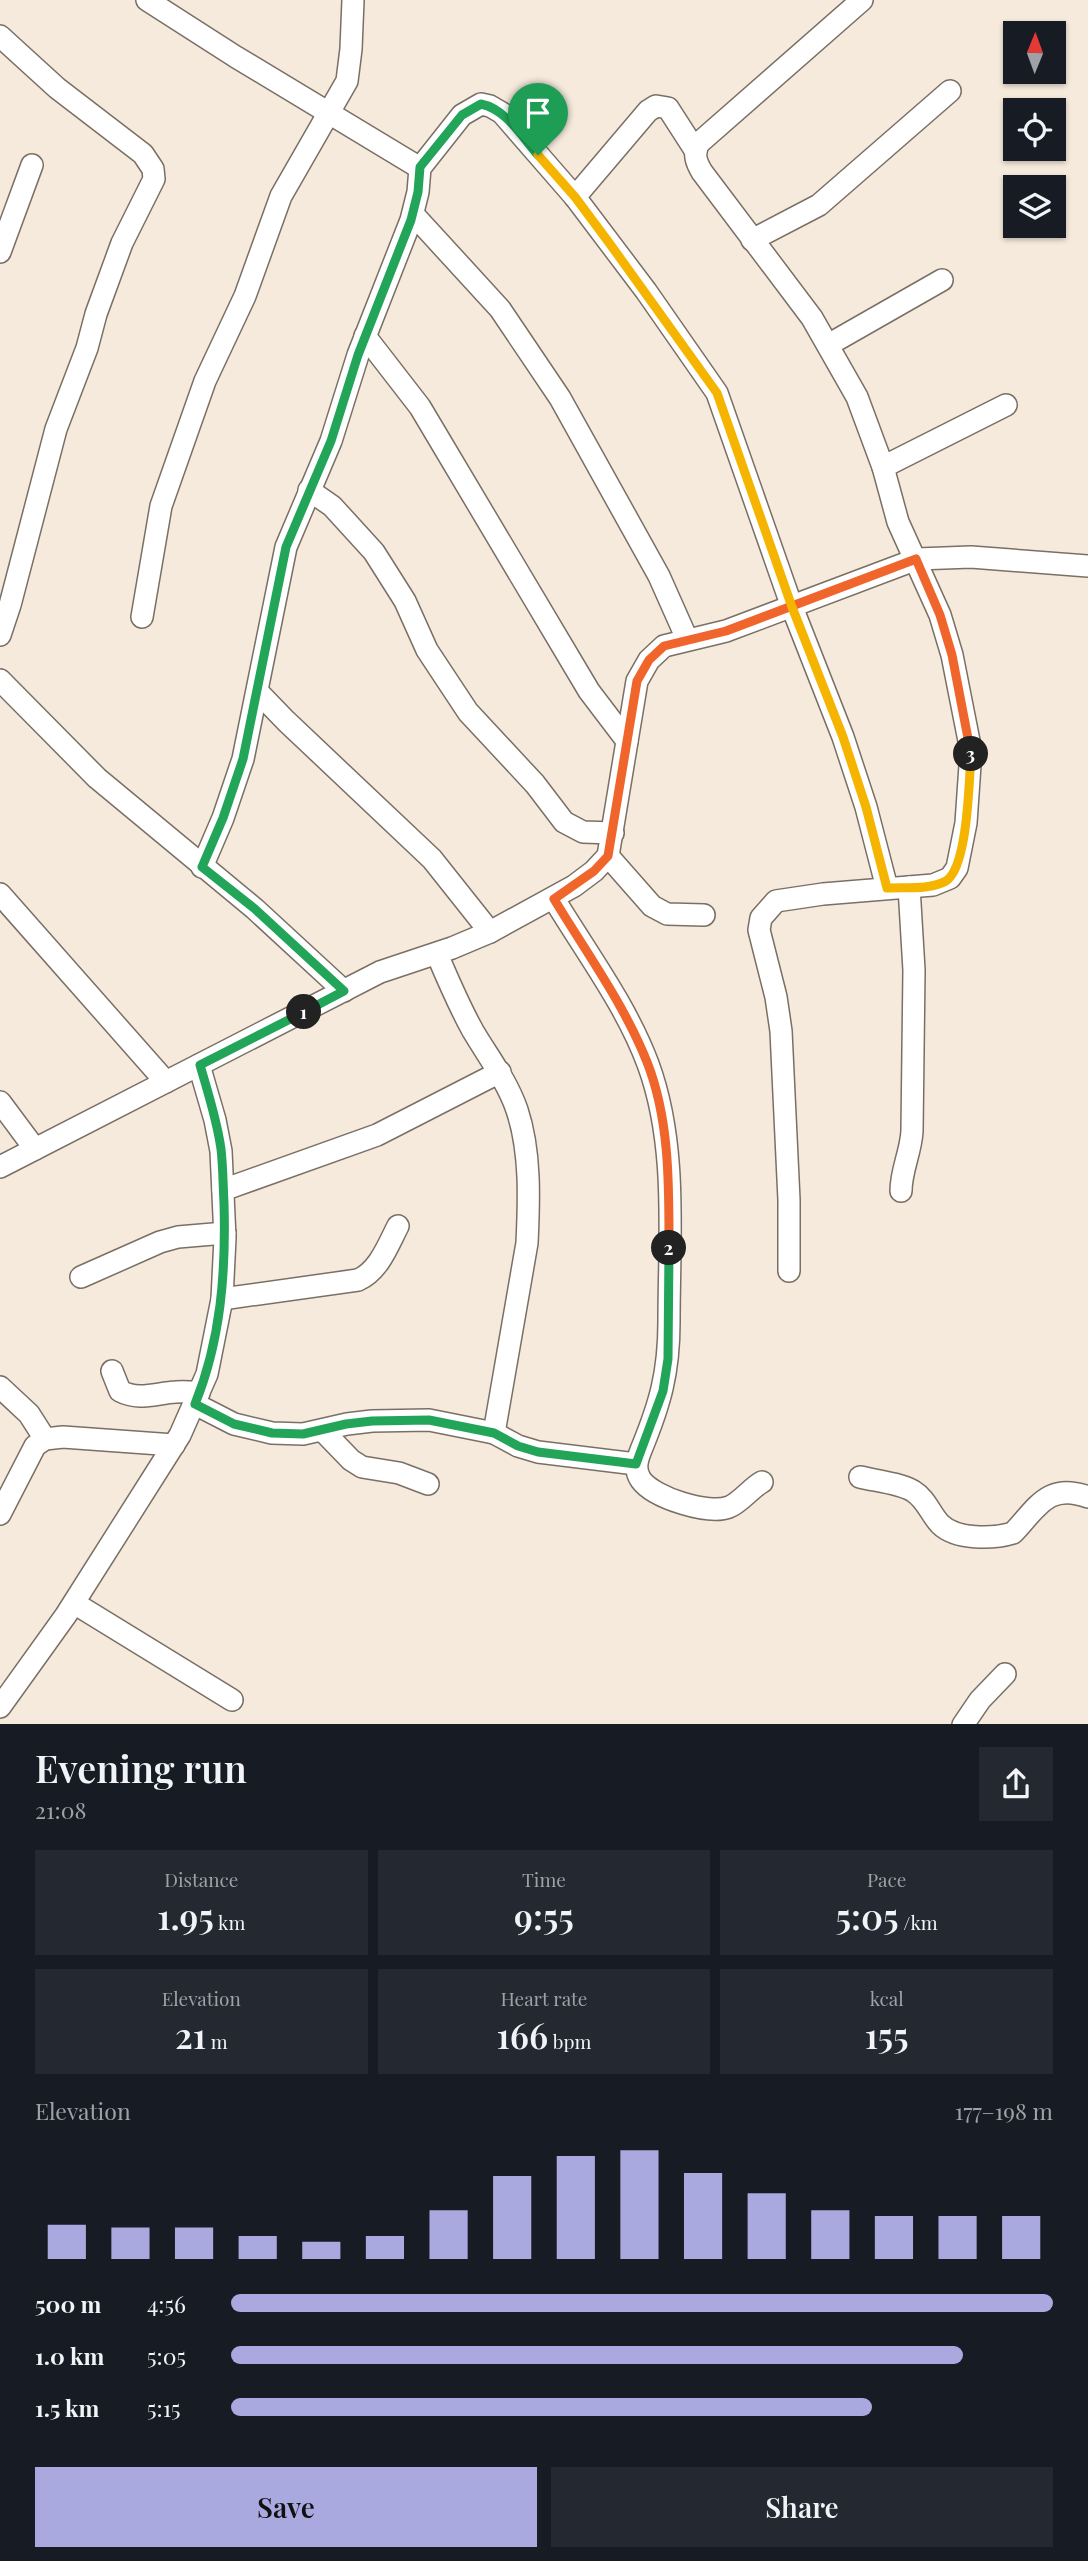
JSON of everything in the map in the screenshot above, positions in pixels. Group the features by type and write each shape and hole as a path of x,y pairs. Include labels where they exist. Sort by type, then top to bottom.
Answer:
{"street":[{"path":"147,0 420,167"},
{"path":"142,617 161,506 205,381 244,296 281,196 347,81 352,49 353,0"},
{"path":"695,150 699,143 862,0"},
{"path":"0,36 57,88 144,154 153,169 154,179 122,243 96,314 87,348 56,429 0,635"},
{"path":"752,240 819,205 950,91"},
{"path":"202,867 234,789 243,759 286,547 331,441 365,336 413,214 420,167 462,115 481,104 502,113 575,197 717,393 792,607 855,772 887,888"},
{"path":"575,197 648,111 656,106 668,108 695,150 696,161 702,172 812,318 857,397 883,467 898,522 940,615 952,655 971,751 966,823 957,868 950,878 943,882 908,887 776,901 761,918 759,930 776,997 781,1031 789,1200 789,1271"},
{"path":"0,252 32,164"},
{"path":"413,214 500,309 560,398 659,576 687,639"},
{"path":"828,345 942,280"},
{"path":"365,336 420,407 589,691 627,741"},
{"path":"883,467 1006,405"},
{"path":"309,490 332,506 374,552 405,601 427,650 468,712 535,784 564,822 583,832 613,834"},
{"path":"0,1167 380,972 436,954 490,932 554,899 594,871 608,856 613,834 637,681 645,666 664,646 726,631 916,559 971,557 1088,566"},
{"path":"0,680 97,778 255,909 344,991"},
{"path":"258,692 432,859 490,932"},
{"path":"608,856 652,906 667,914 704,915"},
{"path":"901,1191 902,1171 911,1150 912,1131 914,970 908,887"},
{"path":"0,894 166,1082"},
{"path":"554,899 609,987 643,1052 652,1076 663,1124 669,1207 668,1359 663,1391 636,1464 641,1480 662,1496 716,1510 733,1505 762,1482"},
{"path":"436,954 473,1030 500,1072 518,1112 523,1133 529,1215 521,1285 494,1433"},
{"path":"0,1707 74,1603 174,1445 207,1374 222,1299 225,1233 221,1151 200,1065"},
{"path":"223,1190 377,1135 500,1072"},
{"path":"0,1102 35,1149"},
{"path":"222,1299 358,1280 368,1275 375,1267 398,1226"},
{"path":"81,1277 160,1242 178,1237 225,1233"},
{"path":"112,1371 120,1391 127,1395 141,1397 179,1391 197,1399 234,1424 272,1433 303,1434 346,1424 429,1420 494,1433 518,1446 538,1452 636,1464"},
{"path":"0,1387 29,1414 45,1439"},
{"path":"323,1431 351,1460 362,1467 400,1473 428,1484"},
{"path":"0,1514 35,1446 45,1439 63,1437 174,1445"},
{"path":"860,1477 911,1490 927,1503 939,1522 948,1530 978,1536 1013,1533 1034,1508 1054,1494 1072,1492 1088,1497"},
{"path":"74,1603 232,1700"},
{"path":"963,1724 980,1700 1005,1674"}],"route":[{"path":"538,155 502,113 481,104 462,115 420,167 418,192 411,220 358,355 331,441 286,547 243,759 223,818 202,867 255,909 344,991 200,1065 221,1151 225,1238 222,1299 215,1339 207,1374 195,1404 234,1424 272,1433 303,1434 372,1421 429,1420 470,1426 494,1433 518,1446 538,1452 636,1464 663,1391 668,1359 669,1207 663,1124 647,1061 609,987 554,899 594,871 608,856 637,681 641,672 653,655 664,646 726,631 792,607 852,582 916,559 940,615 952,655 971,751 966,823 957,868 950,878 933,885 887,888 866,807 843,737 792,607 717,393 646,291 575,197 538,155"}]}
